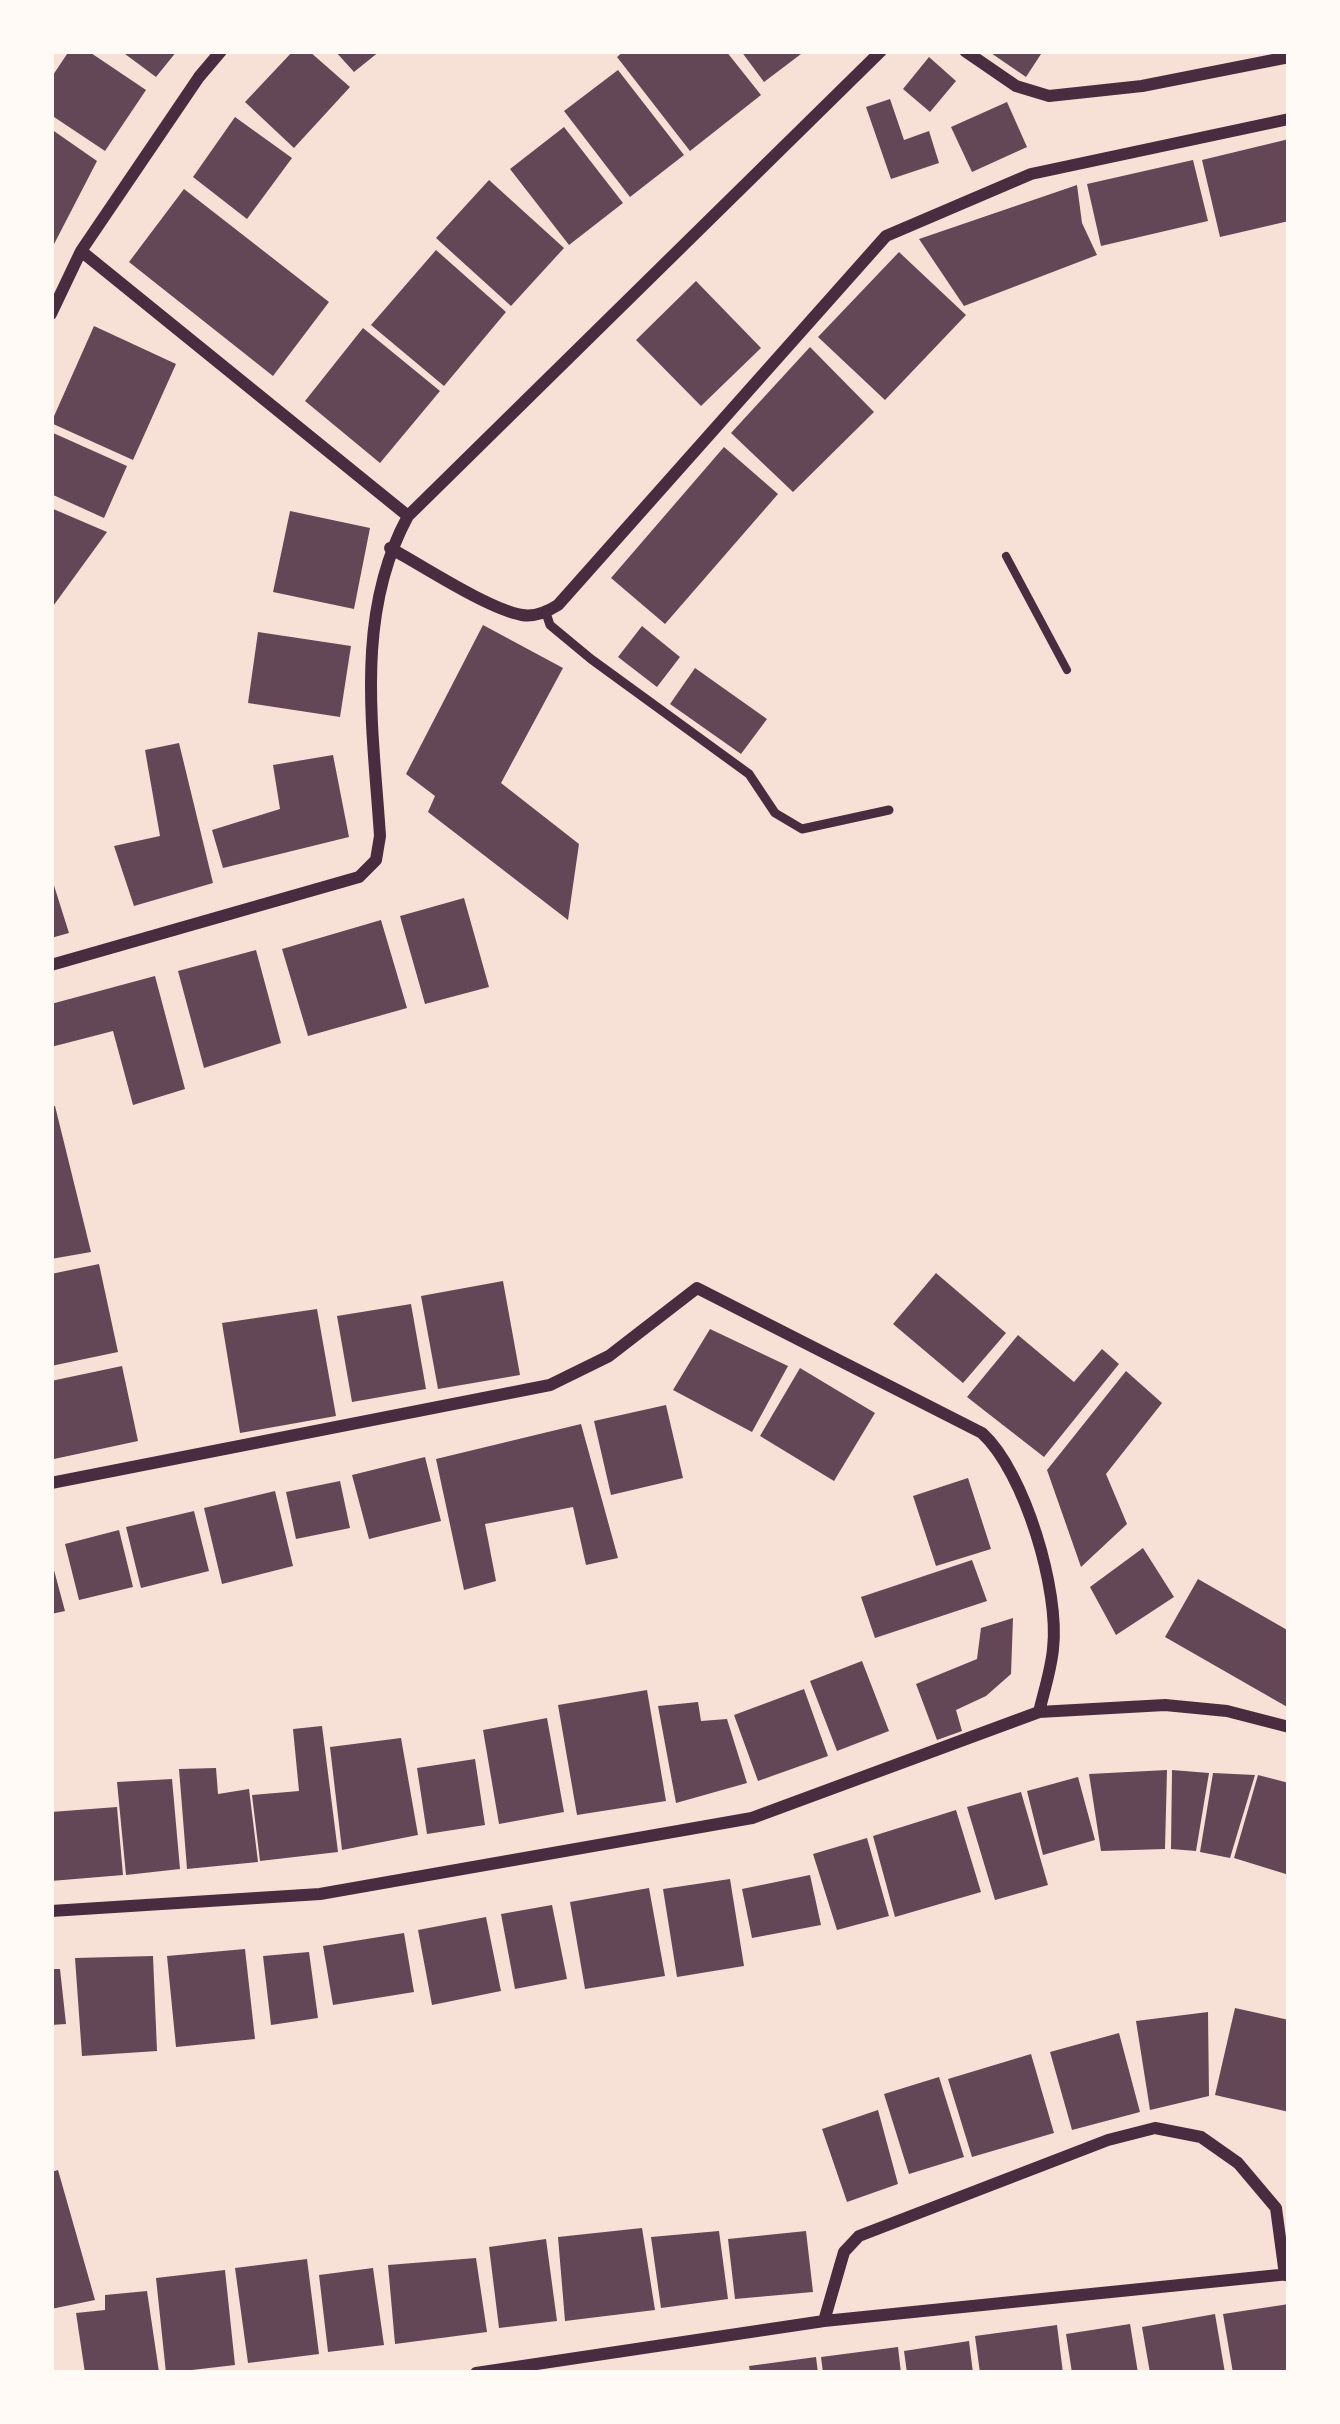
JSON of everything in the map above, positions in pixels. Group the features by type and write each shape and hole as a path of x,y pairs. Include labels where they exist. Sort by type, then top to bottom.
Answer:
{"street":[{"path":"51,314 81,251 220,51"},
{"path":"51,965 359,877 376,860 380,836 369,669 375,612 390,548 408,516 881,51"},
{"path":"965,51 1016,86 1049,96 1142,86 1289,57"},
{"path":"390,548 503,608 524,616 547,613 886,236 1031,174 1289,118"},
{"path":"81,251 408,516"},
{"path":"51,1483 550,1385 609,1356 697,1288 982,1433 998,1448 1027,1503 1046,1573 1054,1645 1039,1712"},
{"path":"51,1911 320,1894 752,1818 1039,1712 1165,1705 1227,1711 1289,1727"},
{"path":"476,2373 824,2321 1287,2274 1276,2208 1238,2163 1201,2137 1155,2128 1108,2140 859,2236 844,2252 824,2321"}],"lane":[{"path":"547,613 550,625 591,659 749,774 775,814 802,829 889,810"}],"path":[{"path":"1006,556 1067,670"}],"building":[{"path":"69,51 88,51 146,90 105,151 51,115 51,78"},
{"path":"121,51 177,51 156,77"},
{"path":"293,51 309,51 350,87 294,148 245,102"},
{"path":"335,51 380,51 354,72"},
{"path":"624,51 726,51 761,95 690,151 617,57"},
{"path":"741,51 805,51 764,82"},
{"path":"988,51 1043,51 1026,77"},
{"path":"929,57 956,81 930,112 903,89"},
{"path":"618,70 684,155 630,197 564,111"},
{"path":"890,99 904,140 929,131 939,163 891,179 866,107"},
{"path":"1007,102 1027,147 972,172 951,127"},
{"path":"235,117 292,158 247,219 193,177"},
{"path":"564,127 623,203 569,245 510,169"},
{"path":"51,129 97,161 51,250"},
{"path":"1289,139 1289,221 1220,237 1202,160"},
{"path":"1193,160 1208,221 1101,246 1087,184"},
{"path":"489,180 564,248 511,306 436,238"},
{"path":"1077,185 1082,223 1097,255 964,306 919,239"},
{"path":"184,189 329,302 273,376 129,262"},
{"path":"436,250 506,312 444,386 371,325"},
{"path":"899,252 966,315 885,400 818,337"},
{"path":"696,281 761,348 701,406 636,340"},
{"path":"94,326 176,364 133,460 51,423"},
{"path":"363,328 440,391 380,463 305,401"},
{"path":"810,347 874,412 793,492 731,433"},
{"path":"51,432 127,466 104,518 51,494"},
{"path":"724,447 778,494 665,624 611,578"},
{"path":"51,508 107,532 51,609"},
{"path":"290,511 370,528 354,609 273,592"},
{"path":"483,625 563,668 501,783 579,844 568,920 428,812 435,796 406,774"},
{"path":"642,626 680,657 657,687 618,657"},
{"path":"258,632 351,646 340,717 248,703"},
{"path":"695,668 767,719 741,754 670,704"},
{"path":"179,743 213,883 134,906 114,846 160,836 145,750"},
{"path":"333,755 349,837 223,868 212,830 280,809 273,765"},
{"path":"51,876 69,933 51,938"},
{"path":"464,898 489,987 425,1004 400,916"},
{"path":"381,920 407,1008 308,1036 282,949"},
{"path":"256,950 281,1043 204,1068 178,971"},
{"path":"155,976 185,1089 133,1105 113,1031 51,1047 51,1004"},
{"path":"55,1106 91,1252 51,1259 51,1107"},
{"path":"99,1264 118,1352 51,1366 51,1274"},
{"path":"936,1273 1006,1333 963,1383 893,1324"},
{"path":"503,1281 520,1375 438,1389 421,1296"},
{"path":"411,1304 426,1389 352,1402 337,1316"},
{"path":"317,1309 336,1416 240,1433 222,1323"},
{"path":"710,1329 788,1366 752,1432 673,1390"},
{"path":"1018,1335 1074,1382 1102,1349 1119,1364 1044,1457 967,1397"},
{"path":"122,1366 138,1441 54,1459 51,1381"},
{"path":"800,1368 875,1413 834,1481 760,1436"},
{"path":"1126,1371 1162,1403 1106,1474 1127,1524 1081,1567 1047,1470"},
{"path":"666,1405 683,1478 611,1495 594,1421"},
{"path":"581,1424 618,1558 586,1565 573,1507 485,1524 496,1581 464,1590 436,1459"},
{"path":"425,1457 441,1521 369,1539 352,1475"},
{"path":"968,1478 991,1549 936,1566 913,1496"},
{"path":"340,1481 350,1528 296,1539 286,1492"},
{"path":"275,1491 293,1566 222,1584 204,1508"},
{"path":"194,1511 209,1571 141,1588 126,1527"},
{"path":"119,1530 133,1587 79,1600 65,1544"},
{"path":"1143,1548 1174,1597 1116,1635 1090,1587"},
{"path":"51,1559 65,1611 51,1614"},
{"path":"972,1560 987,1601 875,1638 861,1597"},
{"path":"1198,1579 1289,1631 1289,1708 1165,1637"},
{"path":"1013,1618 1011,1674 986,1696 956,1710 962,1731 937,1740 916,1684 977,1659 981,1628"},
{"path":"862,1661 889,1731 837,1751 810,1681"},
{"path":"804,1689 828,1756 758,1781 734,1715"},
{"path":"647,1690 666,1801 577,1815 558,1705"},
{"path":"698,1702 701,1721 727,1719 747,1783 676,1803 658,1706"},
{"path":"547,1718 564,1812 499,1824 483,1730"},
{"path":"322,1726 338,1852 260,1861 252,1795 299,1791 293,1729"},
{"path":"401,1738 418,1835 342,1850 330,1747"},
{"path":"475,1759 485,1825 427,1834 417,1768"},
{"path":"216,1768 218,1794 249,1789 258,1862 187,1869 179,1769"},
{"path":"1167,1770 1165,1849 1101,1851 1089,1774"},
{"path":"1172,1770 1209,1773 1196,1851 1171,1849"},
{"path":"1213,1773 1255,1775 1230,1858 1200,1852"},
{"path":"1258,1775 1289,1783 1289,1875 1234,1858"},
{"path":"1078,1777 1095,1840 1043,1855 1027,1791"},
{"path":"172,1779 180,1869 126,1875 117,1782"},
{"path":"1021,1792 1048,1885 995,1900 967,1807"},
{"path":"117,1807 123,1875 51,1881 51,1812"},
{"path":"956,1810 981,1892 895,1917 873,1836"},
{"path":"867,1838 889,1916 837,1930 813,1854"},
{"path":"810,1875 821,1925 752,1938 742,1889"},
{"path":"730,1879 744,1966 677,1977 663,1889"},
{"path":"649,1888 665,1976 585,1989 570,1902"},
{"path":"552,1905 567,1979 515,1989 501,1914"},
{"path":"486,1917 501,1991 432,2005 418,1930"},
{"path":"404,1933 414,1992 333,2005 323,1946"},
{"path":"245,1949 255,2039 176,2047 167,1956"},
{"path":"309,1952 318,2018 271,2025 263,1956"},
{"path":"153,1956 157,2051 82,2056 75,1958"},
{"path":"51,1969 60,1969 66,2024 51,2025"},
{"path":"1235,2008 1289,2020 1289,2112 1215,2095"},
{"path":"1208,2012 1209,2096 1150,2110 1136,2021"},
{"path":"1119,2033 1140,2112 1072,2130 1050,2052"},
{"path":"1031,2054 1054,2133 972,2157 948,2079"},
{"path":"939,2077 964,2157 909,2174 884,2094"},
{"path":"878,2110 898,2184 847,2202 822,2129"},
{"path":"58,2170 95,2300 51,2309 51,2172"},
{"path":"642,2228 655,2310 565,2321 558,2237"},
{"path":"719,2231 728,2299 661,2308 651,2237"},
{"path":"806,2231 813,2292 735,2299 728,2239"},
{"path":"546,2239 557,2321 499,2328 489,2247"},
{"path":"476,2258 487,2332 395,2344 388,2265"},
{"path":"307,2259 319,2354 248,2363 235,2268"},
{"path":"373,2268 384,2345 328,2352 319,2275"},
{"path":"225,2270 235,2365 166,2373 156,2278"},
{"path":"147,2291 159,2372 85,2373 76,2313 105,2310 105,2295"},
{"path":"1289,2304 1289,2373 1233,2373 1223,2314"},
{"path":"1215,2314 1225,2373 1150,2373 1142,2327"},
{"path":"1130,2324 1138,2373 1072,2373 1066,2334"},
{"path":"1057,2325 1063,2373 980,2373 975,2336"},
{"path":"969,2341 973,2373 907,2373 904,2351"},
{"path":"898,2347 901,2373 823,2373 821,2357"},
{"path":"816,2357 818,2373 750,2373 749,2366"}]}
